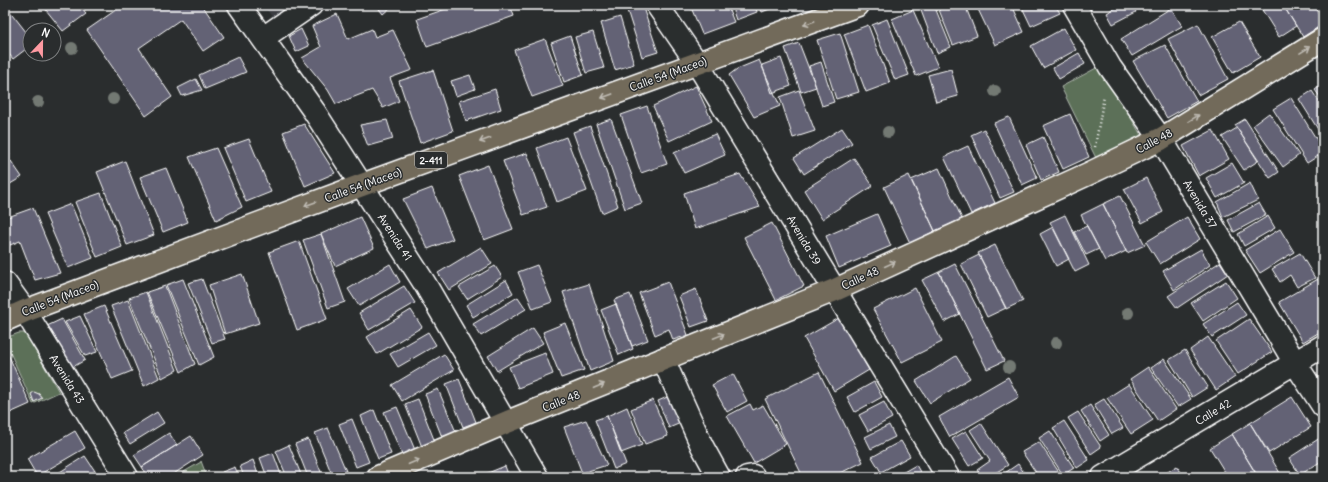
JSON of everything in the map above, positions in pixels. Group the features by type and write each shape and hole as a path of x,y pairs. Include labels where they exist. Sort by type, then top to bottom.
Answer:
{"main road":[{"name":"Calle 54 (Maceo)","path":"5,320 25,311 362,185 858,5"},
{"name":"Calle 48","path":"378,477 505,423 835,290 1090,173 1161,139 1323,38"}],"street":[{"name":"Avenida 41","path":"239,5 264,38 314,111 425,284 537,477"},
{"path":"264,38 311,5"},
{"name":"Avenida 39","path":"657,5 697,64 948,477"},
{"name":"Avenida 37","path":"1074,5 1110,67 1161,139 1295,363 1323,406"},
{"name":"Avenida 43","path":"5,282 25,311 127,477"},
{"name":"Calle 42","path":"1103,477 1323,346"},
{"path":"663,359 702,446 719,477"}],"path":[{"path":"1090,173 1110,67"}],"shaded area":[{"path":"263,5 295,5 274,19"}],"green space":[{"path":"1100,66 1141,135 1096,158 1061,87"},
{"path":"19,333 24,333 27,336 59,392 33,404 5,341 5,338"},
{"path":"201,462 207,477 175,477"}],"building":[{"path":"5,5 22,27 22,52 13,59 5,49"},
{"path":"42,5 78,5 86,14 63,31 62,22 56,22"},
{"path":"78,5 91,5 83,11"},
{"path":"123,5 202,5 224,37 203,51 181,19 139,48 172,97 146,116 87,30"},
{"path":"376,5 390,5 391,7 383,14"},
{"path":"457,5 510,5 514,16 427,47 417,19"},
{"path":"632,5 642,5 658,52 642,57 626,7"},
{"path":"690,5 727,5 734,22 702,34"},
{"path":"731,5 755,5 757,12 736,20"},
{"path":"759,5 780,5 762,12"},
{"path":"934,5 951,47 937,53 920,8"},
{"path":"937,5 965,5 977,36 953,45"},
{"path":"976,5 1012,5 1024,32 995,45"},
{"path":"1021,5 1055,5 1060,13 1031,26"},
{"path":"1120,5 1132,5 1136,12 1113,24 1107,13"},
{"path":"1259,5 1283,5 1296,26 1279,37"},
{"path":"1283,5 1313,5 1323,21 1323,24 1303,37"},
{"path":"1317,5 1323,5 1323,15"},
{"path":"1171,8 1182,26 1132,56 1121,39"},
{"path":"913,10 938,67 916,76 892,19"},
{"path":"337,14 348,39 372,29 375,37 393,30 412,70 390,78 399,101 383,108 372,90 336,104 328,90 302,58 321,47 312,26"},
{"path":"620,17 634,64 615,70 601,23"},
{"path":"887,19 909,75 895,80 872,25"},
{"path":"1239,22 1260,57 1233,73 1212,37"},
{"path":"1198,24 1228,79 1198,95 1168,39"},
{"path":"868,25 890,83 866,92 844,34"},
{"path":"1064,28 1076,50 1043,68 1031,46"},
{"path":"301,29 309,46 296,52 289,36"},
{"path":"593,32 604,68 586,73 575,37"},
{"path":"840,33 859,92 836,99 817,40"},
{"path":"570,36 583,75 564,82 551,43"},
{"path":"545,39 563,86 532,97 514,50"},
{"path":"799,43 816,87 801,92 785,48"},
{"path":"1165,45 1197,101 1167,118 1133,61"},
{"path":"1079,53 1085,64 1059,79 1053,68"},
{"path":"238,57 246,72 205,89 199,75"},
{"path":"781,58 791,86 772,93 762,65"},
{"path":"759,60 780,106 754,117 729,75 737,69"},
{"path":"821,62 834,102 822,106 809,66"},
{"path":"951,69 958,96 936,102 928,75"},
{"path":"433,70 453,131 420,143 399,81"},
{"path":"470,75 475,89 456,96 451,81"},
{"path":"196,79 202,90 182,96 178,88"},
{"path":"1323,84 1323,101 1315,90"},
{"path":"696,86 712,121 669,141 653,106"},
{"path":"495,89 501,109 466,121 459,101"},
{"path":"799,90 815,131 793,138 780,97"},
{"path":"1312,91 1323,108 1323,128 1319,131 1299,99"},
{"path":"1291,98 1323,150 1323,153 1307,163 1273,109"},
{"path":"647,106 667,164 641,173 621,115"},
{"path":"1269,113 1299,155 1283,167 1253,125"},
{"path":"1070,114 1089,157 1063,169 1043,126"},
{"path":"1009,117 1037,178 1022,185 994,123"},
{"path":"611,119 642,203 625,209 596,124"},
{"path":"1245,119 1279,172 1270,178 1235,125"},
{"path":"387,120 393,139 368,146 360,125"},
{"path":"304,124 335,173 305,186 283,132"},
{"path":"590,126 618,206 602,213 573,132"},
{"path":"842,128 852,143 804,174 794,158"},
{"path":"1237,128 1258,161 1244,170 1222,137"},
{"path":"984,129 1014,192 1000,198 971,135"},
{"path":"1213,130 1229,159 1199,176 1183,146"},
{"path":"715,134 725,155 684,173 674,153"},
{"path":"566,137 587,191 557,202 537,148"},
{"path":"1043,137 1059,172 1041,180 1026,145"},
{"path":"249,139 271,192 246,202 223,148"},
{"path":"968,146 995,203 971,214 944,157"},
{"path":"5,147 10,155 5,158"},
{"path":"216,148 242,207 216,220 189,157"},
{"path":"527,153 547,207 523,215 503,161"},
{"path":"854,158 873,186 822,219 804,190"},
{"path":"11,161 22,177 5,187 5,165"},
{"path":"125,161 154,235 127,245 97,172"},
{"path":"1232,163 1244,183 1217,198 1206,178"},
{"path":"488,165 513,229 484,240 459,176"},
{"path":"166,168 188,222 163,232 140,177"},
{"path":"939,168 962,219 935,231 911,180"},
{"path":"740,174 760,207 695,229 684,193"},
{"path":"909,175 935,231 910,243 884,187"},
{"path":"1146,178 1163,212 1142,223 1124,189"},
{"path":"1250,183 1258,200 1223,217 1217,202"},
{"path":"432,188 453,239 428,249 403,199"},
{"path":"101,193 122,247 97,257 75,202"},
{"path":"1120,196 1145,245 1127,253 1103,204"},
{"path":"1259,203 1266,215 1234,232 1228,220"},
{"path":"71,204 93,258 68,268 45,214"},
{"path":"1103,204 1126,251 1105,261 1081,215"},
{"path":"33,208 60,273 35,280 20,241 5,247 5,218"},
{"path":"877,214 891,246 839,268 826,236"},
{"path":"1065,215 1089,265 1075,272 1050,222"},
{"path":"1268,216 1275,228 1244,246 1238,234"},
{"path":"360,217 374,248 335,266 321,234"},
{"path":"1187,217 1200,239 1160,264 1146,242"},
{"path":"772,223 804,286 776,300 744,237"},
{"path":"1087,226 1099,249 1086,255 1074,232"},
{"path":"1053,227 1069,259 1056,266 1040,234"},
{"path":"1280,229 1294,252 1260,273 1245,250"},
{"path":"321,234 345,302 328,308 303,240"},
{"path":"299,241 327,319 297,330 269,252"},
{"path":"995,245 1023,301 1006,309 978,253"},
{"path":"481,247 492,264 449,290 438,273"},
{"path":"1201,249 1210,265 1174,290 1163,271"},
{"path":"1300,253 1315,278 1297,287 1290,275 1280,282 1272,269"},
{"path":"979,255 1006,308 987,317 961,264"},
{"path":"1220,262 1228,274 1177,308 1168,296"},
{"path":"390,264 400,282 359,306 348,289"},
{"path":"955,264 1004,361 987,369 939,272"},
{"path":"537,265 552,302 533,309 518,272"},
{"path":"495,266 502,277 467,299 459,287"},
{"path":"939,272 960,314 944,322 922,280"},
{"path":"242,274 259,323 225,334 209,285"},
{"path":"183,279 214,357 199,365 166,285"},
{"path":"202,279 225,339 212,343 188,283"},
{"path":"1318,279 1323,287 1323,330 1303,342 1279,302"},
{"path":"506,280 513,293 473,317 466,305"},
{"path":"1226,281 1237,298 1203,321 1191,303"},
{"path":"668,282 688,335 673,340 669,329 655,335 639,293"},
{"path":"589,284 614,361 590,371 563,292"},
{"path":"165,286 195,364 181,372 147,292"},
{"path":"404,286 415,303 369,330 359,313"},
{"path":"915,288 942,342 902,362 873,309"},
{"path":"696,289 708,321 691,327 679,296"},
{"path":"146,292 177,370 162,378 129,298"},
{"path":"630,294 648,340 632,346 614,300"},
{"path":"518,297 526,309 481,336 473,324"},
{"path":"128,300 159,378 144,386 111,306"},
{"path":"1237,302 1246,315 1212,337 1203,324"},
{"path":"616,304 633,349 619,355 601,310"},
{"path":"104,306 132,371 112,379 84,314"},
{"path":"411,310 422,327 377,354 367,337"},
{"path":"80,316 97,352 85,356 65,322"},
{"path":"839,318 869,370 834,391 804,338"},
{"path":"62,319 85,360 71,368 47,326"},
{"path":"1249,319 1272,352 1238,374 1216,341"},
{"path":"565,323 584,370 561,378 543,332"},
{"path":"533,328 543,343 497,371 488,356"},
{"path":"428,332 436,345 398,367 390,354"},
{"path":"1208,337 1235,377 1216,390 1190,350"},
{"path":"5,347 30,404 10,413 5,402"},
{"path":"1185,350 1208,387 1192,397 1169,360"},
{"path":"545,353 553,374 518,388 509,367"},
{"path":"444,354 454,370 402,401 392,385"},
{"path":"956,356 970,378 930,403 916,381"},
{"path":"1164,359 1191,399 1178,407 1151,368"},
{"path":"1148,367 1176,409 1158,421 1130,379"},
{"path":"819,372 863,462 832,477 803,477 765,399"},
{"path":"733,374 747,401 727,412 712,385"},
{"path":"1008,377 1019,397 950,437 939,417"},
{"path":"459,379 476,422 463,427 446,384"},
{"path":"874,382 882,397 855,412 847,397"},
{"path":"1129,384 1153,420 1131,434 1107,398"},
{"path":"438,389 456,432 442,437 425,394"},
{"path":"34,392 39,394 42,398 34,402 31,394"},
{"path":"672,395 683,422 669,428 658,401"},
{"path":"1292,397 1311,427 1269,453 1250,423"},
{"path":"418,399 435,442 422,447 405,404"},
{"path":"1104,399 1123,428 1112,434 1094,405"},
{"path":"653,400 668,436 645,444 631,409"},
{"path":"884,402 892,418 868,431 859,415"},
{"path":"750,404 753,410 763,405 786,444 754,463 727,416"},
{"path":"1090,405 1109,435 1100,441 1081,411"},
{"path":"397,407 415,450 402,455 384,412"},
{"path":"627,407 642,445 621,453 607,416"},
{"path":"374,410 391,454 378,459 361,416"},
{"path":"157,412 164,423 130,444 123,433"},
{"path":"1078,412 1101,447 1091,454 1068,418"},
{"path":"607,416 626,464 614,469 595,420"},
{"path":"352,419 369,462 356,467 339,424"},
{"path":"586,420 607,465 582,473 564,427"},
{"path":"1064,421 1089,460 1077,468 1053,428"},
{"path":"981,423 1008,465 989,477 982,477 977,470 990,461 970,430"},
{"path":"1250,423 1280,473 1273,477 1258,477 1232,434"},
{"path":"889,425 895,437 871,449 865,437"},
{"path":"328,428 346,471 333,477 315,433"},
{"path":"75,431 85,448 37,476 27,459"},
{"path":"966,431 983,458 969,466 952,439"},
{"path":"1050,431 1074,468 1063,475 1039,438"},
{"path":"169,433 177,445 142,467 134,455"},
{"path":"1232,434 1258,477 1228,477 1210,448"},
{"path":"191,436 203,455 169,477 148,477 142,467"},
{"path":"1323,436 1323,460 1300,475 1289,458"},
{"path":"308,439 323,477 308,477 295,444"},
{"path":"901,441 910,456 881,472 872,457"},
{"path":"1039,442 1062,477 1039,477 1022,452"},
{"path":"289,445 302,477 287,477 276,451"},
{"path":"273,453 282,477 267,477 260,458"},
{"path":"85,456 95,471 85,477 52,477"},
{"path":"253,460 259,477 244,477 240,466"},
{"path":"1018,464 1027,477 999,477"},
{"path":"916,465 923,477 895,477"},
{"path":"505,466 509,477 478,477"},
{"path":"1177,466 1184,477 1160,477"},
{"path":"235,467 239,477 225,477 222,472"}]}
